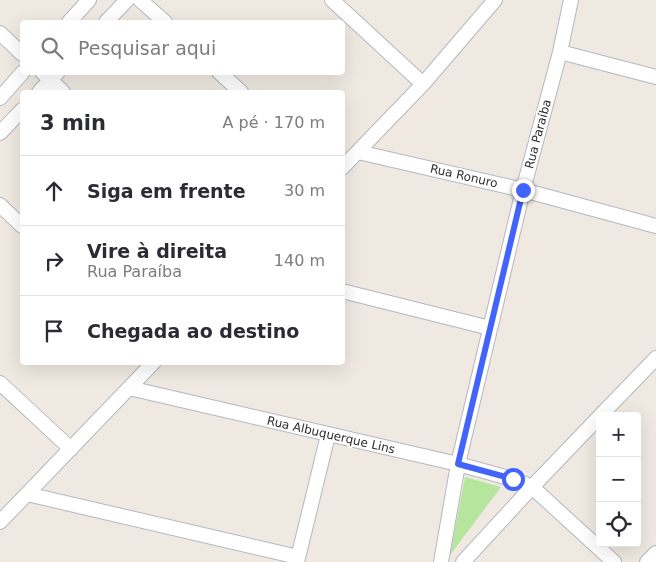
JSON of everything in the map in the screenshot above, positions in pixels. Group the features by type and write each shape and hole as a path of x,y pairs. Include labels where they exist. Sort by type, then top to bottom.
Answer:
{"street":[{"path":"71,20 89,0"},
{"path":"108,20 127,0"},
{"path":"140,0 163,20"},
{"path":"332,0 423,84"},
{"path":"345,165 423,84 495,0"},
{"name":"Rua Paraíba","path":"441,562 458,464 523,190 560,52 571,0"},
{"path":"0,33 20,52"},
{"path":"560,52 656,77"},
{"path":"0,98 20,75"},
{"path":"40,90 50,75 61,90"},
{"path":"222,75 239,90"},
{"path":"0,133 20,112"},
{"name":"Rua Ronuro","path":"358,152 523,190 656,226"},
{"path":"0,205 20,224"},
{"path":"345,292 490,328"},
{"path":"604,412 656,358"},
{"path":"0,522 151,365"},
{"path":"0,383 71,449"},
{"name":"Rua Albuquerque Lins","path":"129,388 458,464 513,479 532,487"},
{"path":"463,562 596,420"},
{"path":"27,494 298,560 328,435"},
{"path":"532,487 614,562"},
{"path":"647,562 656,553"}],"green space":[{"path":"465,477 501,487 450,555"}],"route":[{"path":"513,479 458,464 523,190"}]}
